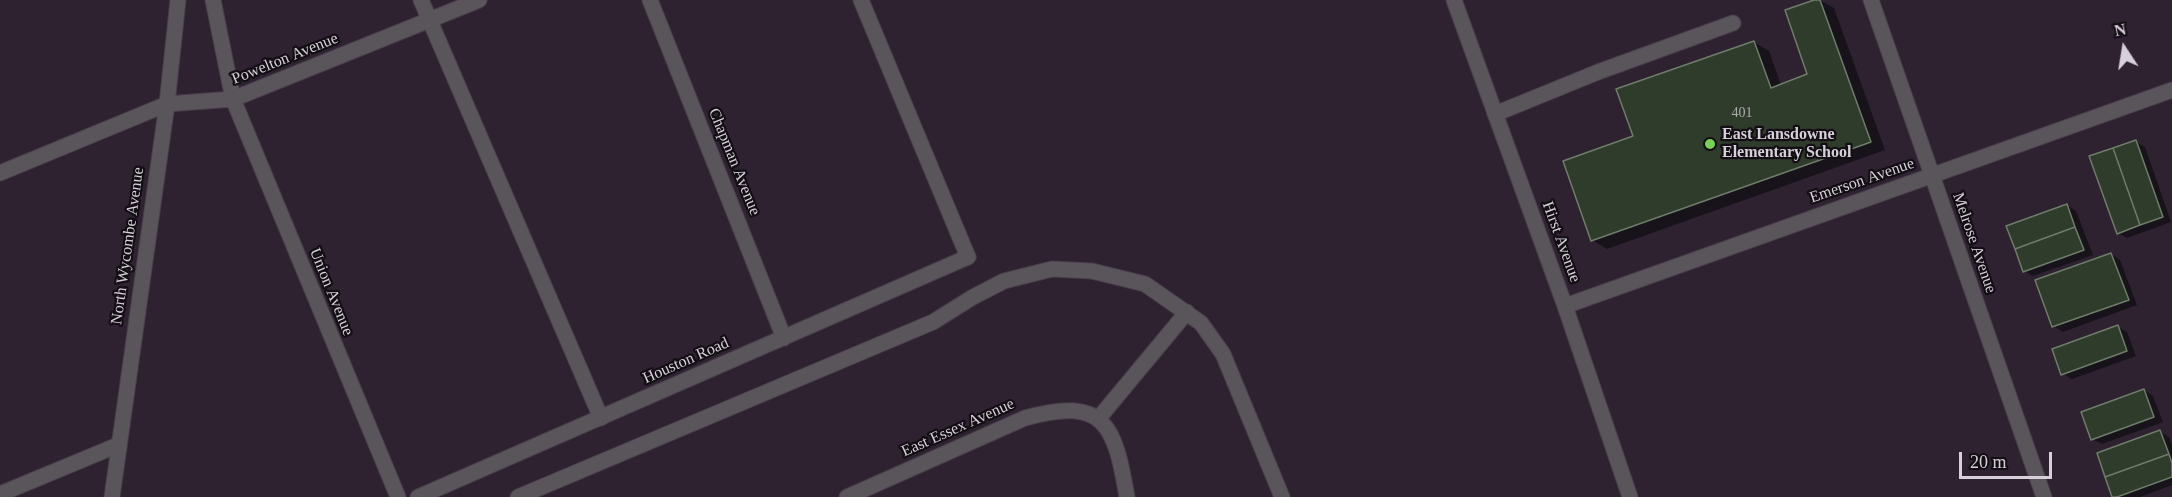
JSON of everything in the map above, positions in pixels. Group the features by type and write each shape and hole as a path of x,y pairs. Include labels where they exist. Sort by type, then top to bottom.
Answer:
{"street":[{"name":"North Wycombe Avenue","path":"112,497 178,0"},
{"path":"213,0 233,99"},
{"path":"421,0 601,418"},
{"name":"Powelton Avenue","path":"0,173 166,104 233,99 479,0"},
{"name":"Chapman Avenue","path":"650,0 784,338"},
{"name":"Houston Road","path":"418,497 968,257 861,0"},
{"name":"Hirst Avenue","path":"1454,0 1630,497"},
{"name":"Melrose Avenue","path":"1871,0 2044,497"},
{"path":"1495,114 1598,72 1733,23"},
{"name":"Emerson Avenue","path":"1564,306 2172,90"},
{"name":"Union Avenue","path":"233,99 398,497"},
{"path":"518,497 933,322 973,297 1005,281 1052,269 1092,271 1145,284 1201,323 1223,354 1281,497"},
{"path":"1127,497 1120,458 1114,440 1107,426 1093,416 1187,312"},
{"name":"East Essex Avenue","path":"847,497 1025,418 1055,411 1074,411 1093,416"},
{"path":"0,494 118,445"}],"building":[{"path":"1820,0 1871,142 1591,241 1563,161 1633,136 1616,89 1754,41 1771,88 1807,74 1785,10"},
{"path":"2136,140 2163,217 2140,225 2113,148"},
{"path":"2113,148 2140,225 2117,234 2089,156"},
{"path":"2067,204 2075,227 2015,249 2006,226"},
{"path":"2075,227 2084,250 2023,272 2015,249"},
{"path":"2111,253 2129,300 2052,327 2035,280"},
{"path":"2118,325 2127,351 2061,375 2052,349"},
{"path":"2144,389 2154,417 2091,440 2081,412"},
{"path":"2160,430 2169,454 2105,477 2097,453"},
{"path":"2169,454 2172,463 2172,477 2112,497 2105,477"}],"place":[{"name":"East Lansdowne Elementary School","path":"1710,144"}]}
